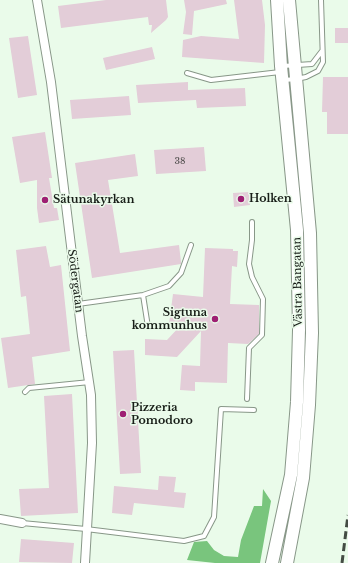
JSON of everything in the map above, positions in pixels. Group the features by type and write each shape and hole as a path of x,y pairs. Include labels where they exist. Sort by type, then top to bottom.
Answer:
{"street":[{"name":"Södergatan","path":"37,0 51,82 78,304 90,382 92,444 84,563"},
{"name":"Västra Bangatan","path":"272,563 291,475 297,402 299,330 297,230 282,73 277,0"},
{"name":"Västra Bangatan","path":"287,563 304,478 312,333 310,233 289,0"},
{"path":"0,519 22,523"}],"lane":[{"path":"187,73 211,80 282,73 296,79 306,77 318,71 323,62 320,0"},
{"path":"282,73 294,64 312,64 322,50"},
{"path":"247,399 249,348 262,335 264,298 252,277 249,264 252,240 252,222"},
{"path":"78,304 143,295 169,286 181,273 191,245"},
{"path":"143,295 148,327"},
{"path":"25,392 29,388 90,382"},
{"path":"22,523 184,541 204,536 214,517 221,409 254,410"}],"green space":[{"path":"263,489 271,501 260,563 215,563 187,560 194,542 207,541 214,550 224,556 238,557 241,540 254,506 262,506"}],"building":[{"path":"106,0 166,0 168,17 151,33 152,25 149,25 148,17 61,28 58,6"},
{"path":"184,0 226,0 227,4 194,11 192,35 183,34 186,12"},
{"path":"234,0 262,0 265,25 264,63 182,57 183,40 201,36 239,39"},
{"path":"335,28 348,28 348,43 335,43"},
{"path":"28,36 37,95 18,98 9,38"},
{"path":"152,47 155,59 106,70 103,58"},
{"path":"323,77 348,77 348,134 327,134 327,112 322,112"},
{"path":"188,82 188,90 245,88 246,106 197,108 196,100 138,103 136,85"},
{"path":"129,96 131,115 72,119 70,100"},
{"path":"45,132 52,178 49,178 54,208 57,208 59,220 39,223 37,208 37,180 20,183 12,137"},
{"path":"204,147 206,171 156,174 154,150"},
{"path":"135,154 138,176 108,180 120,253 179,245 181,264 92,278 75,163"},
{"name":"Holken","path":"249,192 250,205 234,207 233,193"},
{"path":"46,246 50,267 61,265 70,351 32,357 35,384 8,388 1,338 30,334 26,296 21,297 16,250"},
{"name":"Sigtuna kommunhus","path":"205,248 233,249 233,251 238,251 237,267 232,266 230,304 259,305 259,334 248,344 228,343 227,383 195,382 195,391 180,390 182,365 200,366 201,331 177,357 145,355 145,339 167,340 180,326 169,324 173,294 203,297"},
{"path":"134,350 141,473 120,474 113,351"},
{"path":"72,394 78,513 21,516 19,489 49,488 44,396"},
{"path":"159,476 176,477 174,492 186,493 184,508 134,503 132,515 112,513 114,486 158,490"},
{"path":"21,539 74,543 72,563 19,562"}],"railway":[{"path":"342,563 348,515"}],"place":[{"name":"Holken","path":"241,199"},
{"name":"Sätunakyrkan","path":"45,200"},
{"name":"Sigtuna kommunhus","path":"215,319"},
{"name":"Pizzeria Pomodoro","path":"123,414"}]}
